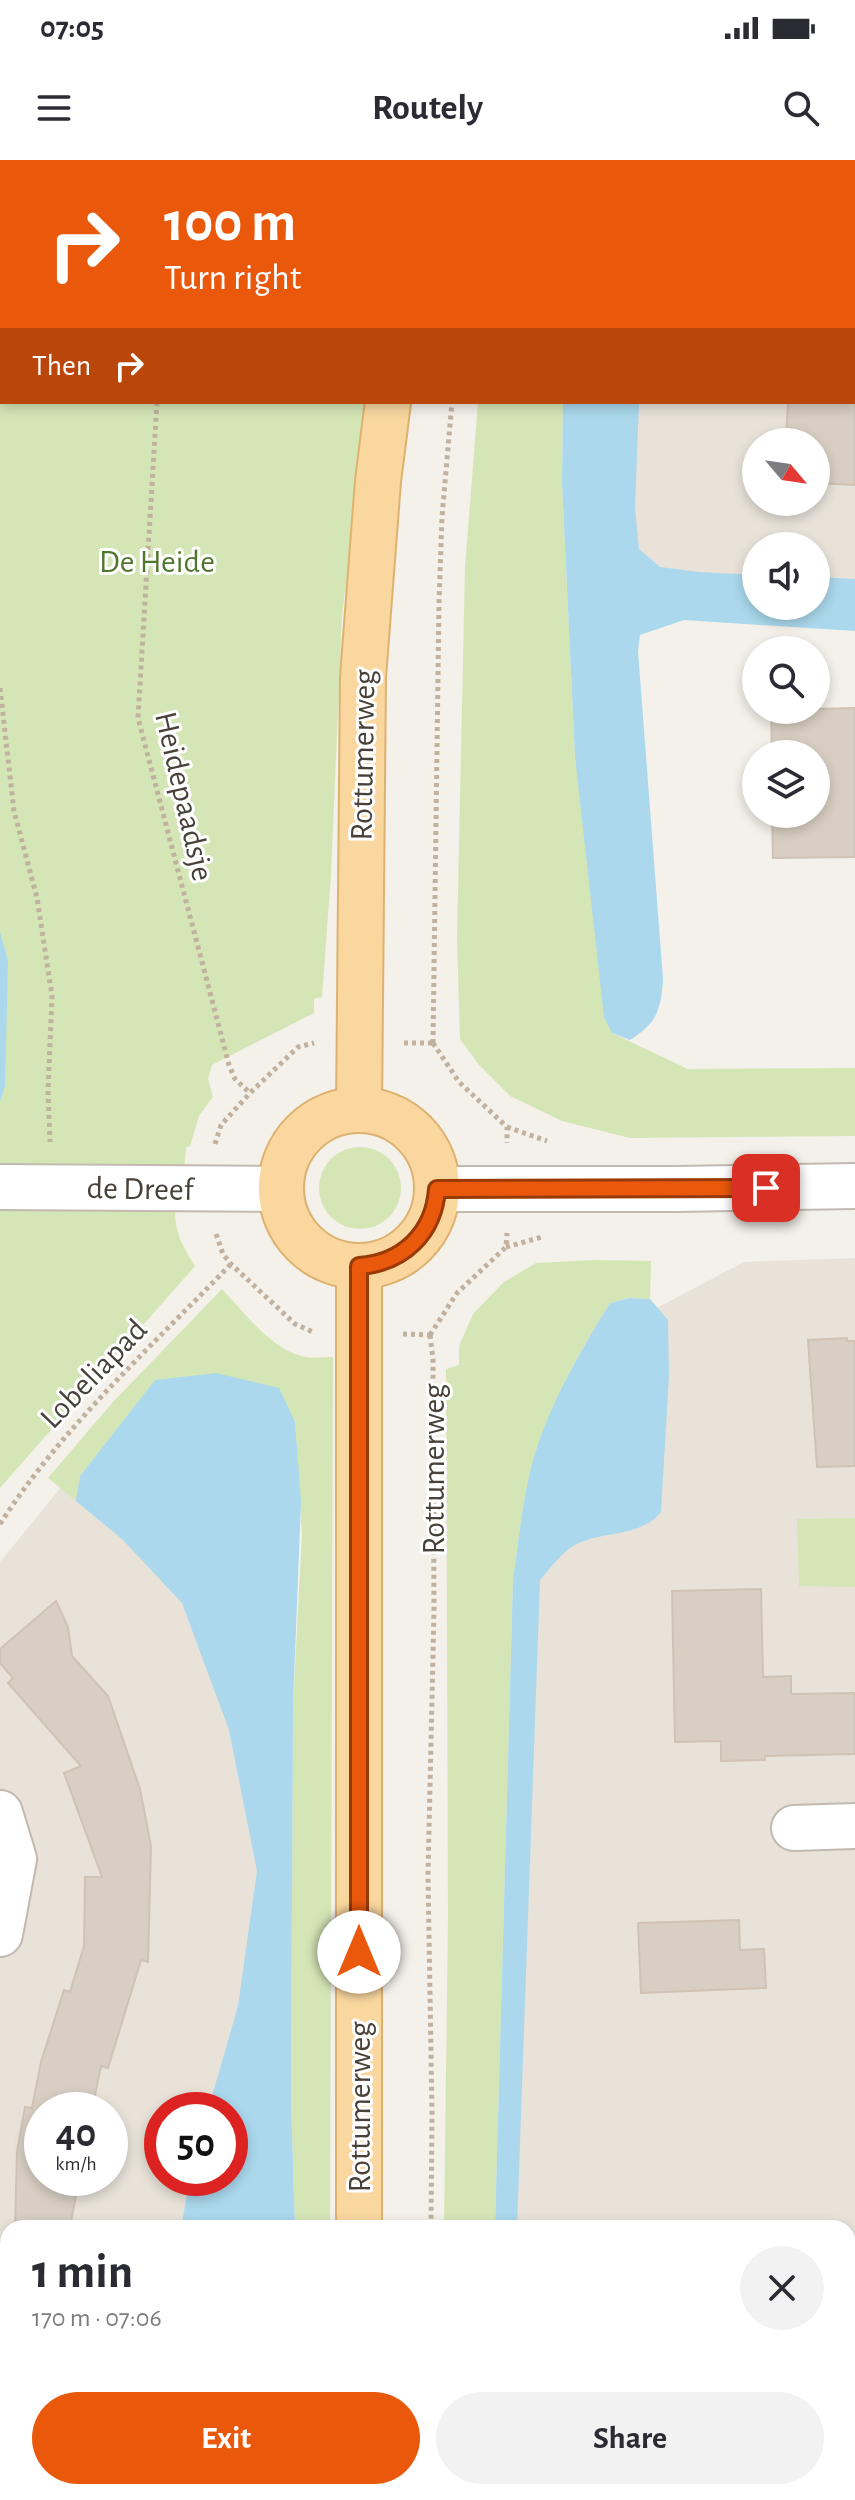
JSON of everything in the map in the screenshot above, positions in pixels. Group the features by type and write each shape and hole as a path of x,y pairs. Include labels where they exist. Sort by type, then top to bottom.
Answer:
{"main road":[{"name":"Rottumerweg","path":"359,1110 363,677 378,481 388,404"},
{"path":"359,1110 395,1119 415,1133 429,1153 437,1177 437,1189 433,1213 414,1244 383,1263 359,1266 332,1262 309,1248 286,1215 281,1189 286,1162 299,1138 309,1128 333,1115 359,1110"},
{"name":"Rottumerweg","path":"359,1266 359,2220"}],"street":[{"path":"437,1189 855,1186"},
{"name":"de Dreef","path":"0,1187 281,1189"},
{"path":"0,1813 14,1859 0,1934"},
{"path":"794,1828 855,1826"}],"path":[{"name":"Heidepaadsje","path":"157,404 138,718 229,1065 235,1079 250,1093"},
{"path":"452,404 442,517 439,602 433,1043 459,1082 507,1127 507,1154"},
{"path":"0,688 14,811 37,898 52,996 48,1091 51,1187"},
{"path":"215,1147 221,1125 250,1093 298,1047 320,1042"},
{"name":"Rottumerweg","path":"431,2220 428,1875 434,1610 433,1359 430,1335 457,1293 506,1247 506,1224"},
{"path":"215,1229 220,1247 231,1264 295,1324 308,1331 323,1333"},
{"name":"Lobeliapad","path":"0,1524 54,1449 231,1264"}],"shaded area":[{"path":"631,404 855,404 855,593 830,592 830,532 742,532 742,587 625,581"},
{"path":"855,1258 855,2220 506,2220 528,1558 638,1318 744,1262"},
{"path":"71,1475 195,1592 267,1848 224,2092 144,2092 144,2196 204,2196 200,2220 0,2220 0,1562"}],"green space":[{"name":"De Heide","path":"0,404 367,404 342,617 331,875 322,997 314,999 314,1013 212,1065 208,1079 213,1097 199,1116 190,1146 186,1147 181,1206 175,1213 181,1241 195,1266 0,1488"},
{"path":"478,404 563,404 562,482 575,757 612,1033 688,1069 855,1068 855,1136 630,1138 562,1121 510,1096 479,1065 460,1039 457,938 465,567"},
{"path":"360,1147 376,1150 389,1159 398,1172 401,1188 398,1204 389,1217 376,1226 360,1229 344,1226 331,1217 322,1204 319,1188 322,1172 331,1159 344,1150"},
{"path":"651,1261 650,1299 629,1298 610,1303 551,1412 528,1482 513,1579 495,2220 444,2220 448,1917 446,1369 459,1365 459,1346 473,1314 504,1282 536,1263"},
{"path":"222,1289 278,1345 305,1357 333,1357 330,2220 295,2220 291,2101 293,1705 302,1534 295,1422 156,1380 80,1476 76,1501 48,1478 112,1403"},
{"path":"855,1518 855,1587 799,1586 797,1519"}],"water":[{"path":"563,404 639,404 635,508 639,549 660,567 742,574 742,620 830,620 830,578 855,579 855,631 684,620 640,635 638,651 663,979 656,1015 646,1028 630,1040 612,1033 604,1017 575,757 562,482"},
{"path":"0,932 8,961 5,1086 0,1102"},
{"path":"629,1298 650,1299 668,1320 669,1375 661,1512 642,1526 593,1538 570,1548 540,1580 517,2220 495,2220 513,1579 528,1481 542,1434 561,1389 610,1303"},
{"path":"216,1373 279,1388 295,1422 301,1502 293,1705 291,2101 295,2220 182,2220 187,2196 248,2196 248,2092 213,2092 238,2006 257,1871 229,1730 182,1603 122,1539 76,1501 80,1476 155,1380"}],"building":[{"path":"788,404 855,404 855,485 830,484 830,428 787,428"},
{"path":"855,708 855,857 773,858 772,828 830,828 830,740 772,740 771,724 830,724 830,709"},
{"path":"847,1338 847,1341 855,1341 855,1466 817,1467 808,1340"},
{"path":"761,1589 763,1677 791,1676 791,1694 855,1693 855,1754 765,1756 765,1760 721,1761 721,1741 675,1742 672,1591"},
{"path":"56,1601 68,1627 72,1656 108,1696 140,1789 151,1846 148,1962 141,1960 108,2068 101,2066 96,2092 35,2092 41,2062 64,1990 70,1992 84,1946 85,1877 102,1877 64,1773 81,1766 8,1683 13,1678 0,1663 0,1649"},
{"path":"739,1920 740,1950 764,1949 766,1988 641,1993 638,1923"},
{"path":"24,2113 24,2196 76,2196 71,2220 15,2220 17,2152"}],"route":[{"path":"359,1952 359,1266 383,1263 414,1244 433,1213 437,1189 766,1188"}]}
